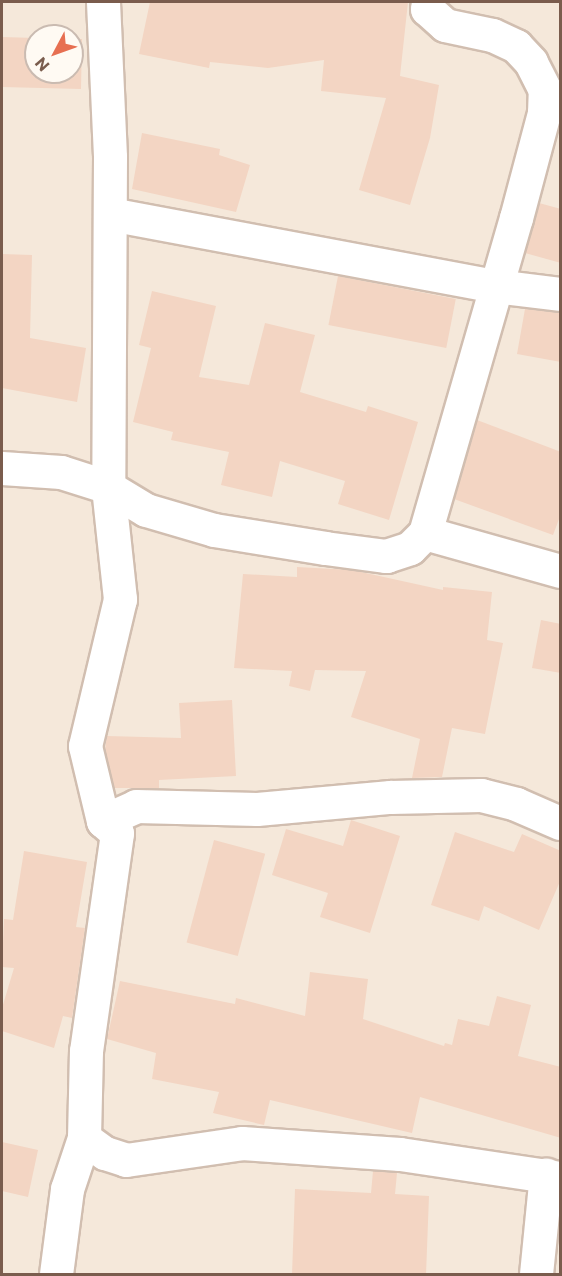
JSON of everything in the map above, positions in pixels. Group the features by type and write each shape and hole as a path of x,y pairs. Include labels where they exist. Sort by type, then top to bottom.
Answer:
{"street":[{"path":"56,1275 67,1189 84,1138 86,1051 117,832 103,821 85,746 120,599 108,488 110,214 103,2"},
{"path":"2,468 61,472 108,488 146,510 214,530 325,548 386,556 410,549 425,533 535,147 545,90 531,62 516,46 492,35 445,25 427,9 428,2"},
{"path":"110,214 495,286 561,294"},
{"path":"425,533 561,571"},
{"path":"103,821 136,806 257,809 390,797 481,795 516,804 561,823"},
{"path":"84,1138 105,1153 126,1160 242,1143 400,1155 553,1176 536,1275"}],"shaded area":[{"path":"2,2 560,2 560,1274 2,1274"}],"building":[{"path":"150,2 408,2 400,76 439,85 430,138 410,205 359,190 386,98 321,91 324,60 268,68 210,62 209,68 139,54"},
{"path":"2,37 24,38 24,84 81,84 81,89 2,87"},
{"path":"142,133 220,149 219,155 250,165 236,212 132,189"},
{"path":"539,203 561,209 561,263 525,253"},
{"path":"2,254 32,255 30,338 86,348 77,402 2,388"},
{"path":"338,276 456,299 446,348 328,325"},
{"path":"152,291 216,306 199,377 249,385 265,323 315,335 300,392 366,412 368,406 418,422 389,520 338,504 345,481 280,461 272,497 221,485 229,452 171,440 173,432 133,422 151,348 139,345"},
{"path":"525,309 561,313 561,362 517,354"},
{"path":"477,420 561,452 561,514 553,535 454,499"},
{"path":"297,567 352,570 443,590 443,587 492,592 487,640 503,643 485,734 452,728 442,777 412,778 420,739 351,717 366,671 315,670 310,691 289,686 292,671 234,668 243,574 297,577"},
{"path":"541,620 561,624 561,673 532,668"},
{"path":"232,700 236,776 159,780 159,788 114,788 105,749 107,736 181,738 179,703"},
{"path":"351,820 400,836 370,933 320,917 328,893 272,875 286,829 343,846"},
{"path":"455,832 514,852 522,834 561,851 561,879 539,930 484,906 479,921 431,905"},
{"path":"214,840 265,854 238,956 187,942"},
{"path":"24,851 87,862 76,927 85,928 72,1018 63,1016 54,1048 2,1031 2,1008 14,968 2,967 4,919 13,920"},
{"path":"310,972 368,979 363,1019 444,1046 445,1043 452,1045 458,1019 489,1026 497,996 531,1005 518,1056 561,1067 561,1138 420,1097 412,1133 270,1100 264,1125 213,1113 219,1092 152,1079 156,1053 107,1039 120,981 235,1004 236,998 305,1016"},
{"path":"2,1142 38,1150 28,1197 2,1191"},
{"path":"373,1171 397,1173 395,1194 429,1196 426,1275 292,1275 295,1189 371,1193"}]}
